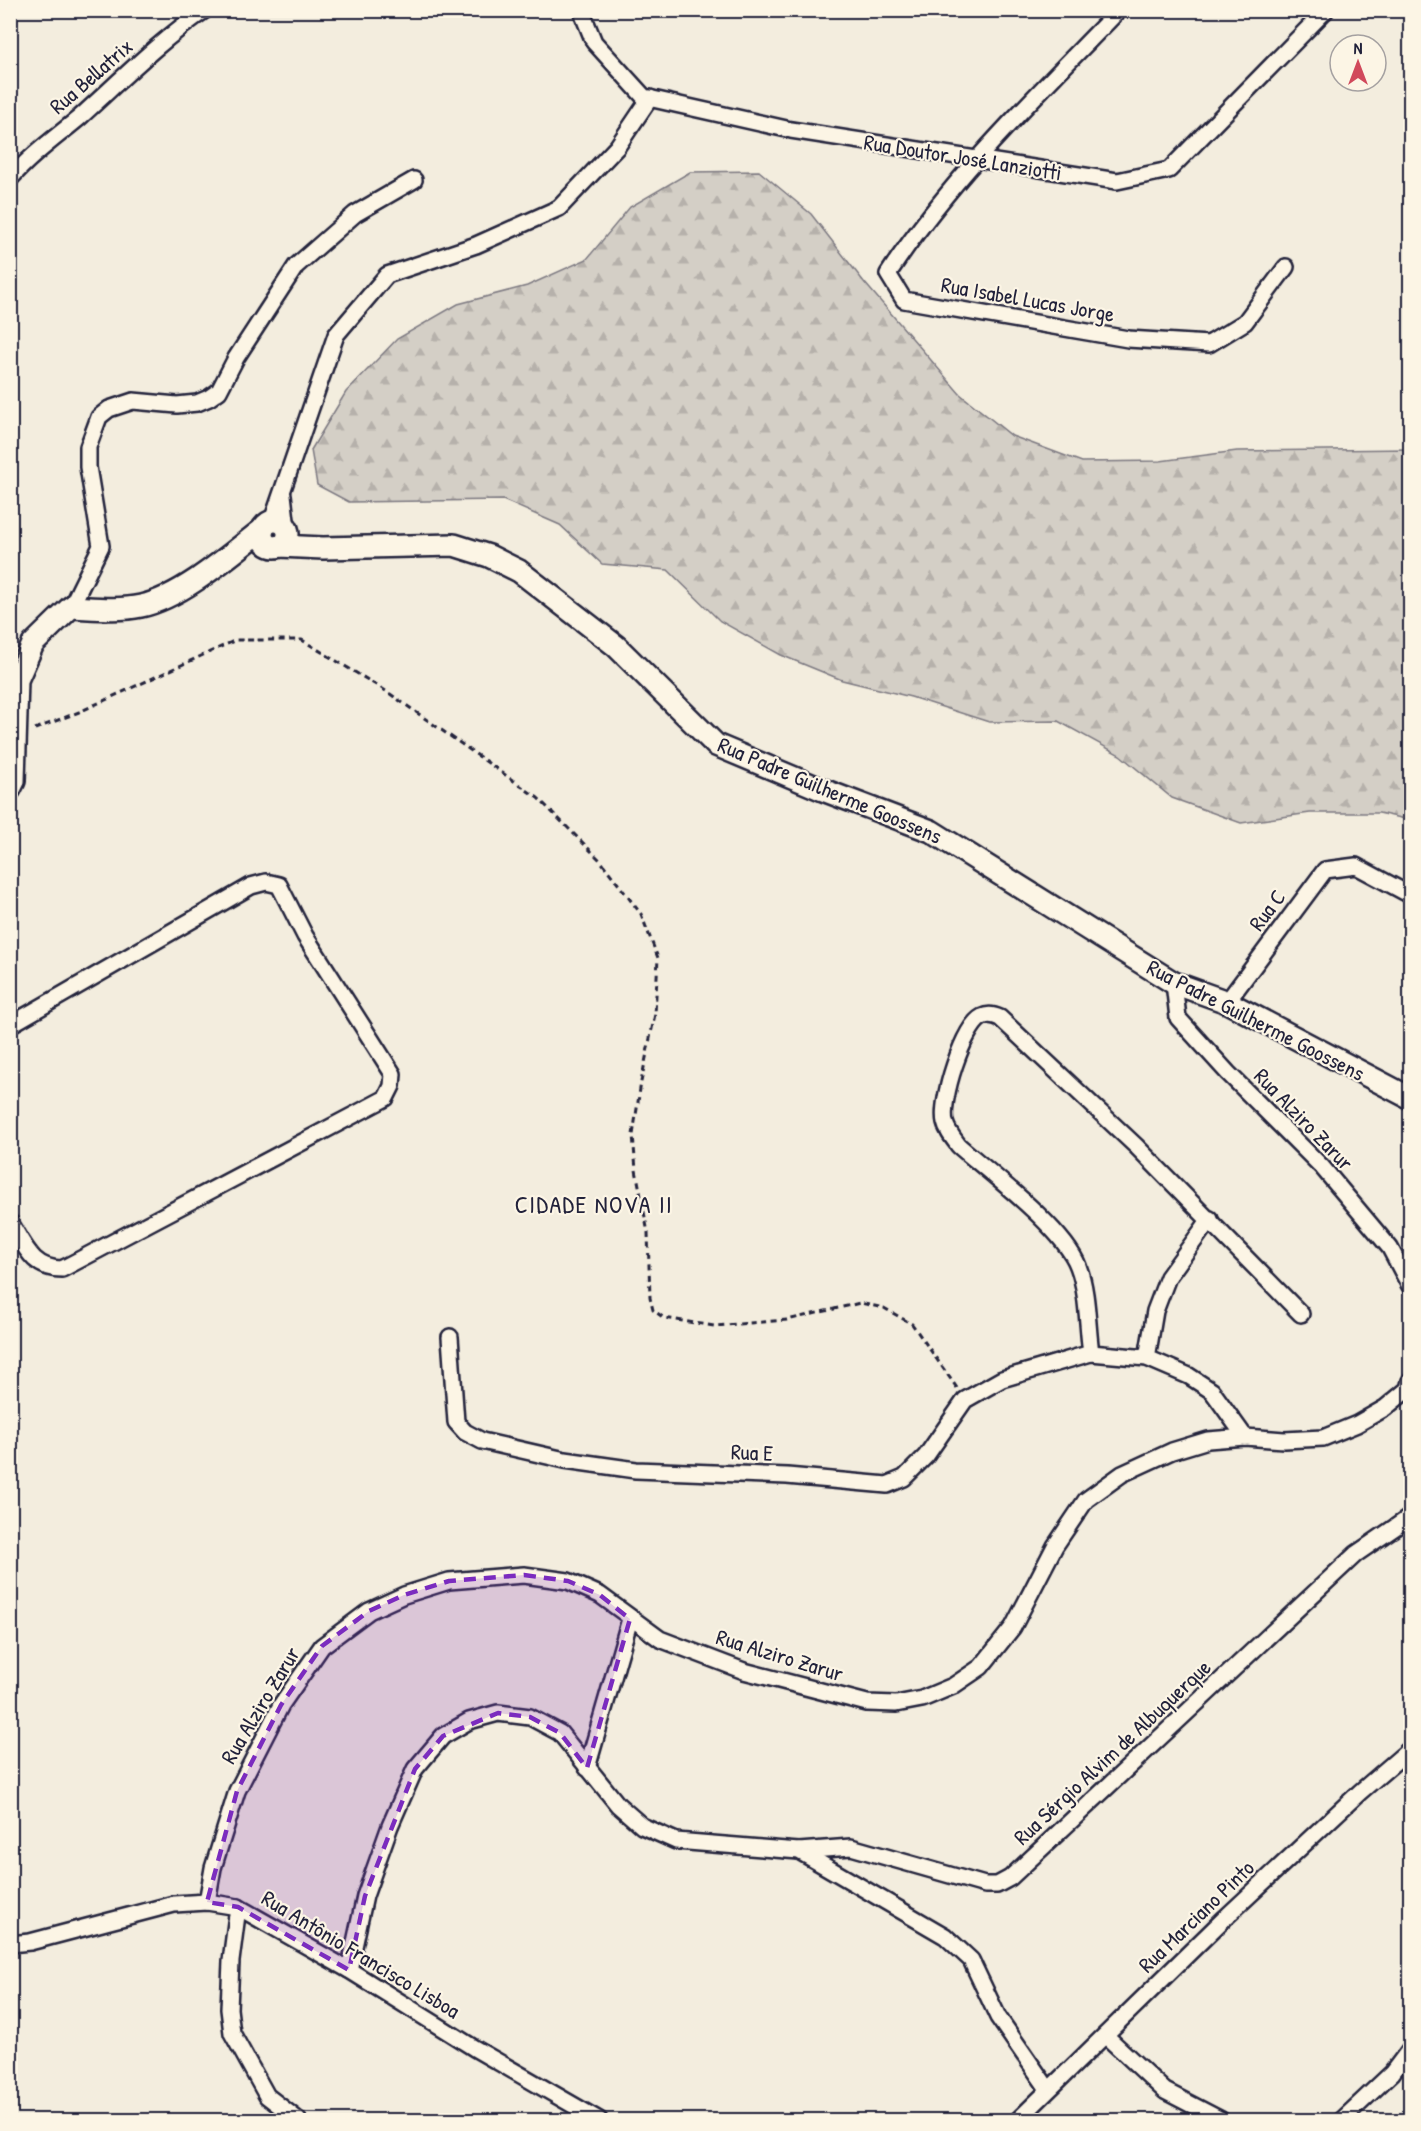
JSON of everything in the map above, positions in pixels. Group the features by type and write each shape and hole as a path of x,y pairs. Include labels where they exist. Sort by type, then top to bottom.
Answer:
{"street":[{"name":"Rua Bellatrix","path":"10,179 26,160 76,120 180,27 205,10"},
{"name":"Rua Doutor José Lanziotti","path":"581,10 594,42 644,97 791,130 1117,181 1169,170 1326,10"},
{"path":"976,159 1119,10"},
{"path":"71,607 111,609 142,605 173,592 219,562 277,534 282,492 336,335 387,275 476,245 559,208 617,147 650,98"},
{"name":"Rua Isabel Lucas Jorge","path":"976,159 904,250 888,274 904,300 1128,339 1209,344 1245,322 1286,267"},
{"path":"10,789 14,781 17,680 33,644 71,607 101,546 88,467 88,447 99,417 120,404 133,401 177,405 197,403 219,391 236,358 296,266 355,214 414,180"},
{"name":"Rua Padre Guilherme Goossens","path":"277,534 322,548 454,545 489,556 519,571 615,646 716,745 823,790 932,831 1174,983 1227,1002 1410,1098"},
{"name":"Rua C","path":"1227,1002 1325,870 1356,866 1410,896"},
{"path":"10,1025 241,892 266,882 279,885 305,936 393,1074 392,1086 386,1098 62,1269 48,1269 36,1262 10,1222"},
{"name":"Rua Alziro Zarur","path":"1174,983 1178,1018 1228,1073 1322,1167 1390,1248 1410,1286"},
{"path":"1245,1437 1212,1391 1189,1376 1147,1358 1091,1353 1079,1269 1073,1254 1041,1220 959,1146 949,1133 944,1120 944,1099 969,1030 981,1018 992,1015 1000,1018 1209,1219 1301,1314"},
{"path":"1147,1358 1155,1311 1168,1277 1209,1219"},
{"name":"Rua E","path":"450,1337 456,1422 465,1432 482,1441 565,1460 636,1470 787,1476 887,1485 904,1478 926,1456 965,1400 1002,1379 1091,1353"},
{"name":"Rua Alziro Zarur","path":"207,1902 213,1868 237,1791 281,1705 322,1646 369,1611 404,1595 449,1581 524,1575 568,1581 600,1595 660,1639 744,1671 867,1703 896,1704 922,1699 953,1686 981,1667 1012,1627 1055,1546 1086,1500 1122,1474 1172,1451 1208,1440 1245,1437 1284,1440 1323,1438 1357,1424 1385,1408 1408,1389 1410,1380"},
{"name":"Rua Sérgio Alvim de Albuquerque","path":"349,1970 365,1896 390,1826 415,1768 443,1736 469,1721 498,1713 530,1717 560,1733 618,1805 642,1826 675,1841 799,1851 851,1847 985,1886 997,1885 1010,1878 1356,1554 1410,1517"},
{"path":"587,1768 630,1619"},
{"name":"Rua Marciano Pinto","path":"1018,2121 1048,2089 1106,2037 1225,1918 1360,1792 1410,1749"},
{"path":"799,1851 898,1907 962,1948 971,1960 998,2017 1048,2089"},
{"name":"Rua Antônio Francisco Lisboa","path":"10,1944 30,1942 142,1911 207,1902 238,1906 349,1970 474,2048 599,2121"},
{"path":"238,1906 231,1961 229,2009 232,2033 267,2096 298,2121"},
{"path":"1106,2037 1166,2091 1221,2121"},
{"path":"1342,2121 1392,2073 1410,2049"}],"path":[{"path":"16,736 79,712 236,640 302,640 386,691 538,798 600,860 641,914 658,958 655,1014 633,1135 636,1170 648,1233 650,1298 653,1310 664,1318 714,1326 787,1320 860,1303 884,1308 912,1324 965,1400"}],"highlighted area":[{"path":"524,1575 568,1581 600,1595 630,1619 587,1768 560,1733 530,1717 498,1713 443,1736 415,1769 365,1896 349,1970 238,1907 207,1902 237,1791 281,1705 322,1646 369,1611 404,1595 449,1581"}],"green space":[{"path":"759,171 811,214 864,282 960,394 1012,436 1082,462 1160,461 1237,451 1410,449 1410,820 1379,813 1310,813 1241,823 1172,798 1120,755 1058,721 989,722 911,697 842,680 781,655 720,621 668,570 602,564 560,525 503,500 349,502 317,485 311,450 346,392 397,339 458,304 527,286 587,259 630,207 690,172"}],"district":[{"name":"CIDADE NOVA II","path":"594,1204"}]}
